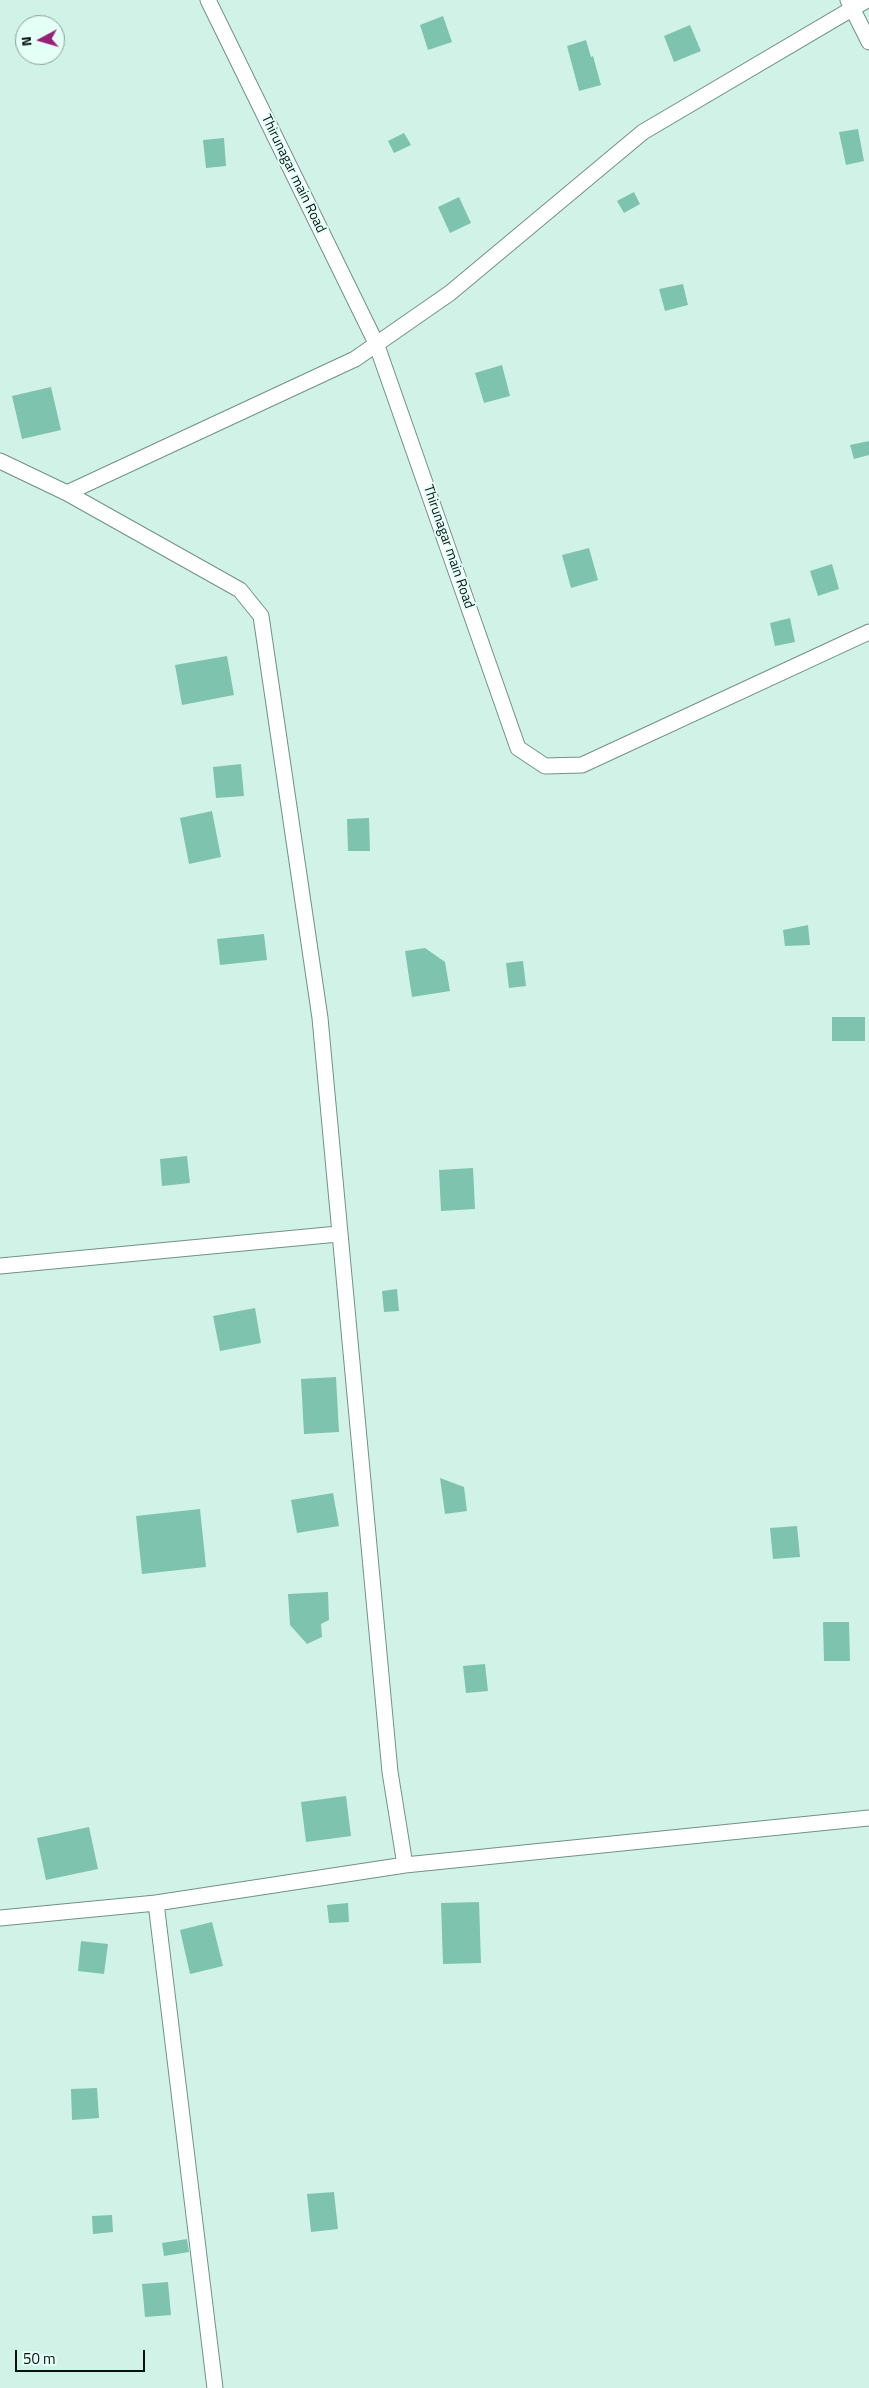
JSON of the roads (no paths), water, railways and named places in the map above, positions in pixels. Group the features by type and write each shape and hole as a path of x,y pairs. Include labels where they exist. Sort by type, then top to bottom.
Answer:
{"street":[{"name":"Thirunagar main Road","path":"208,0 376,342 518,748 545,766 582,765 869,632"},
{"path":"67,493 355,359 376,342 450,293 643,132 850,4 867,0"},
{"path":"850,4 869,42"},
{"path":"0,460 67,493 240,590 261,616 320,1018 338,1234 390,1772 405,1865"},
{"path":"0,1266 338,1234"},
{"path":"0,1918 156,1903 405,1865 869,1818"},
{"path":"156,1903 215,2388"}]}
